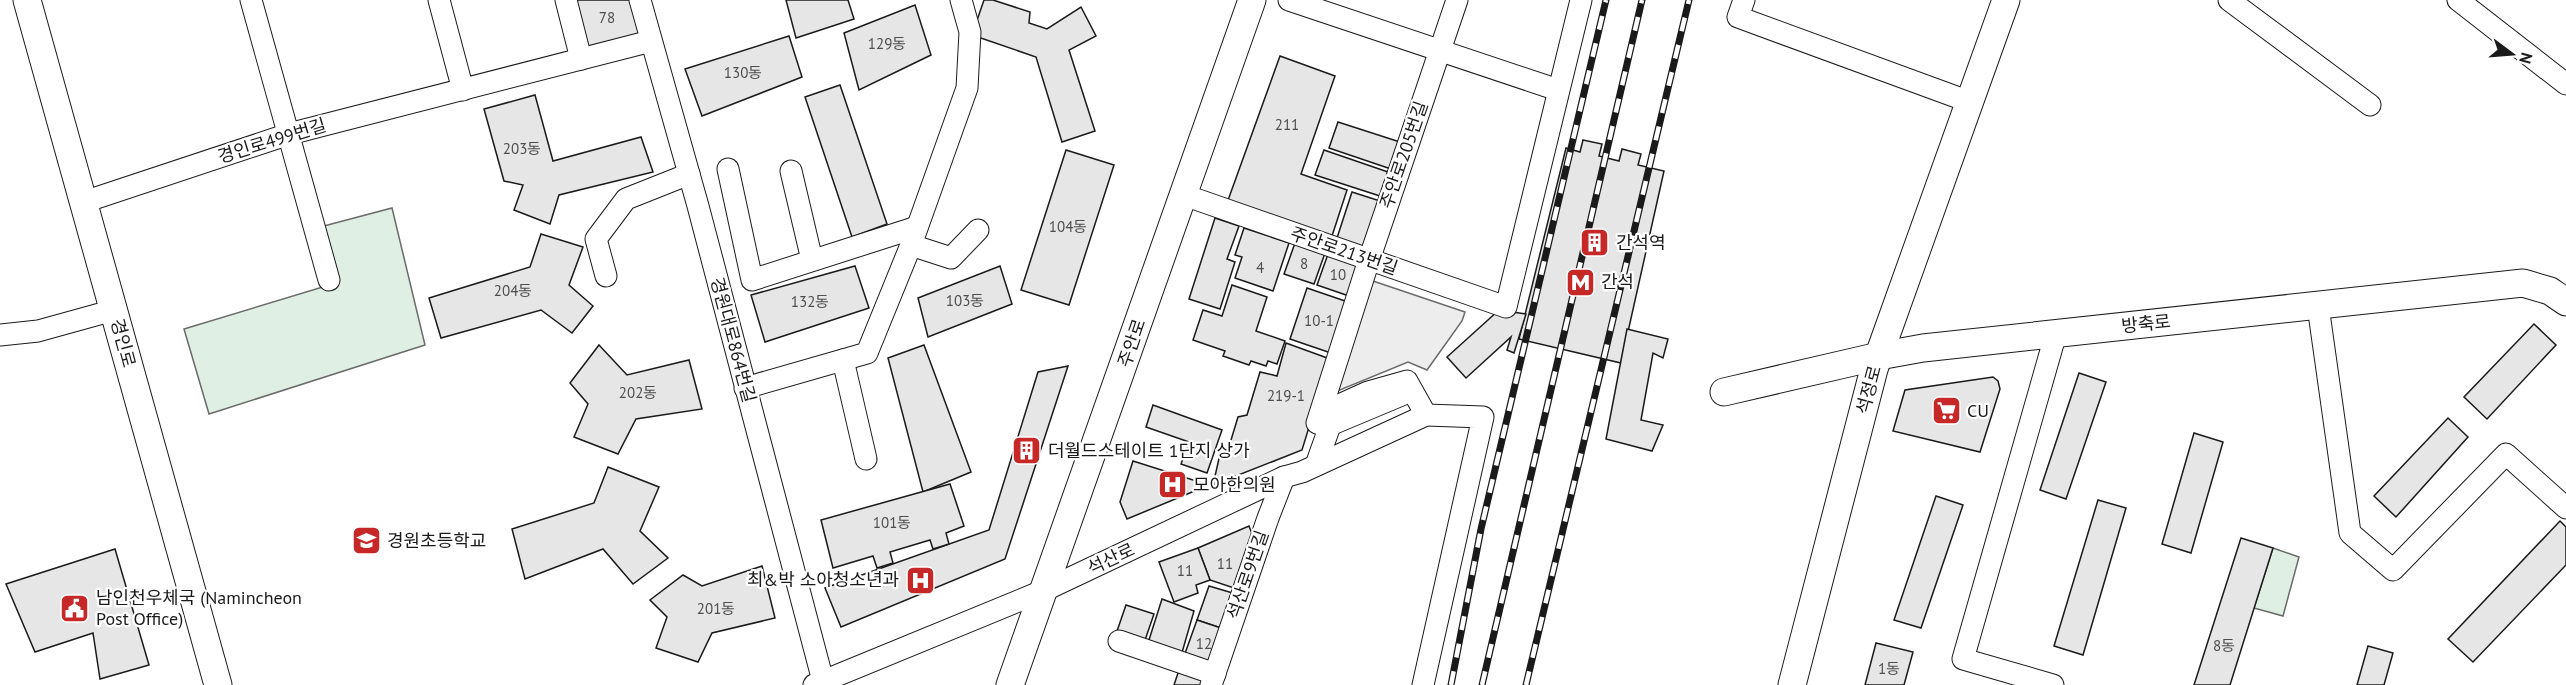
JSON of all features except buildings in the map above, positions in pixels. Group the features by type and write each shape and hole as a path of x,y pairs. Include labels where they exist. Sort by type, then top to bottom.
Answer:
{"main road":[{"name":"경인로","path":"27,0 218,685"},
{"name":"주안로","path":"1010,685 1252,0"},
{"name":"석정로","path":"1792,685 1879,356 2006,0"},
{"name":"방축로","path":"1724,392 1923,348 2523,283 2550,291 2566,302"}],"street":[{"path":"251,0 329,280"},
{"path":"439,0 463,90"},
{"path":"566,0 581,59"},
{"name":"경원대로864번길","path":"640,0 689,174 745,388 818,683"},
{"path":"745,388 867,353 914,236 967,88 970,32 961,0"},
{"path":"1289,0 1558,90 1581,0"},
{"name":"주안로205번길","path":"1301,471 1457,0"},
{"path":"2457,0 2566,84"},
{"path":"2233,3 2370,105"},
{"path":"1741,9 1970,102"},
{"name":"경인로499번길","path":"84,202 289,134 651,41"},
{"name":"주안로213번길","path":"1184,195 1506,307 1558,90"},
{"path":"728,169 752,280 812,260 914,236 951,258 978,231"},
{"path":"791,171 812,260"},
{"path":"606,276 596,239 626,200 689,174"},
{"path":"2318,306 2350,533 2393,570 2506,454 2566,508"},
{"path":"0,335 38,330 114,310"},
{"path":"2053,685 1963,658 2056,333"},
{"path":"843,360 866,459"},
{"path":"1301,471 1330,426 1337,406 1368,392 1407,381 1426,415 1483,417 1423,685"},
{"name":"석산로","path":"818,683 1045,590 1426,415"},
{"name":"석산로9번길","path":"1119,641 1213,680 1301,471"}],"green space":[{"path":"392,208 425,345 209,414 184,329 336,283 320,227"},
{"path":"2273,548 2299,557 2283,616 2254,608"}],"shaded area":[{"path":"1373,281 1465,312 1462,321 1427,370 1408,362 1335,392"}],"railway":[{"path":"1451,685 1481,529 1606,0"},
{"path":"1482,685 1642,0"},
{"path":"1526,685 1689,0"}],"place":[{"name":"간석역","path":"1595,243"},
{"name":"간석","path":"1580,282"},
{"name":"CU","path":"1946,411"},
{"name":"더월드스테이트 1단지 상가","path":"1027,451"},
{"name":"모아한의원","path":"1172,485"},
{"name":"경원초등학교","path":"366,541"},
{"name":"최&박 소아청소년과","path":"920,580"},
{"name":"남인천우체국 (Namincheon Post Office)","path":"75,608"}]}
